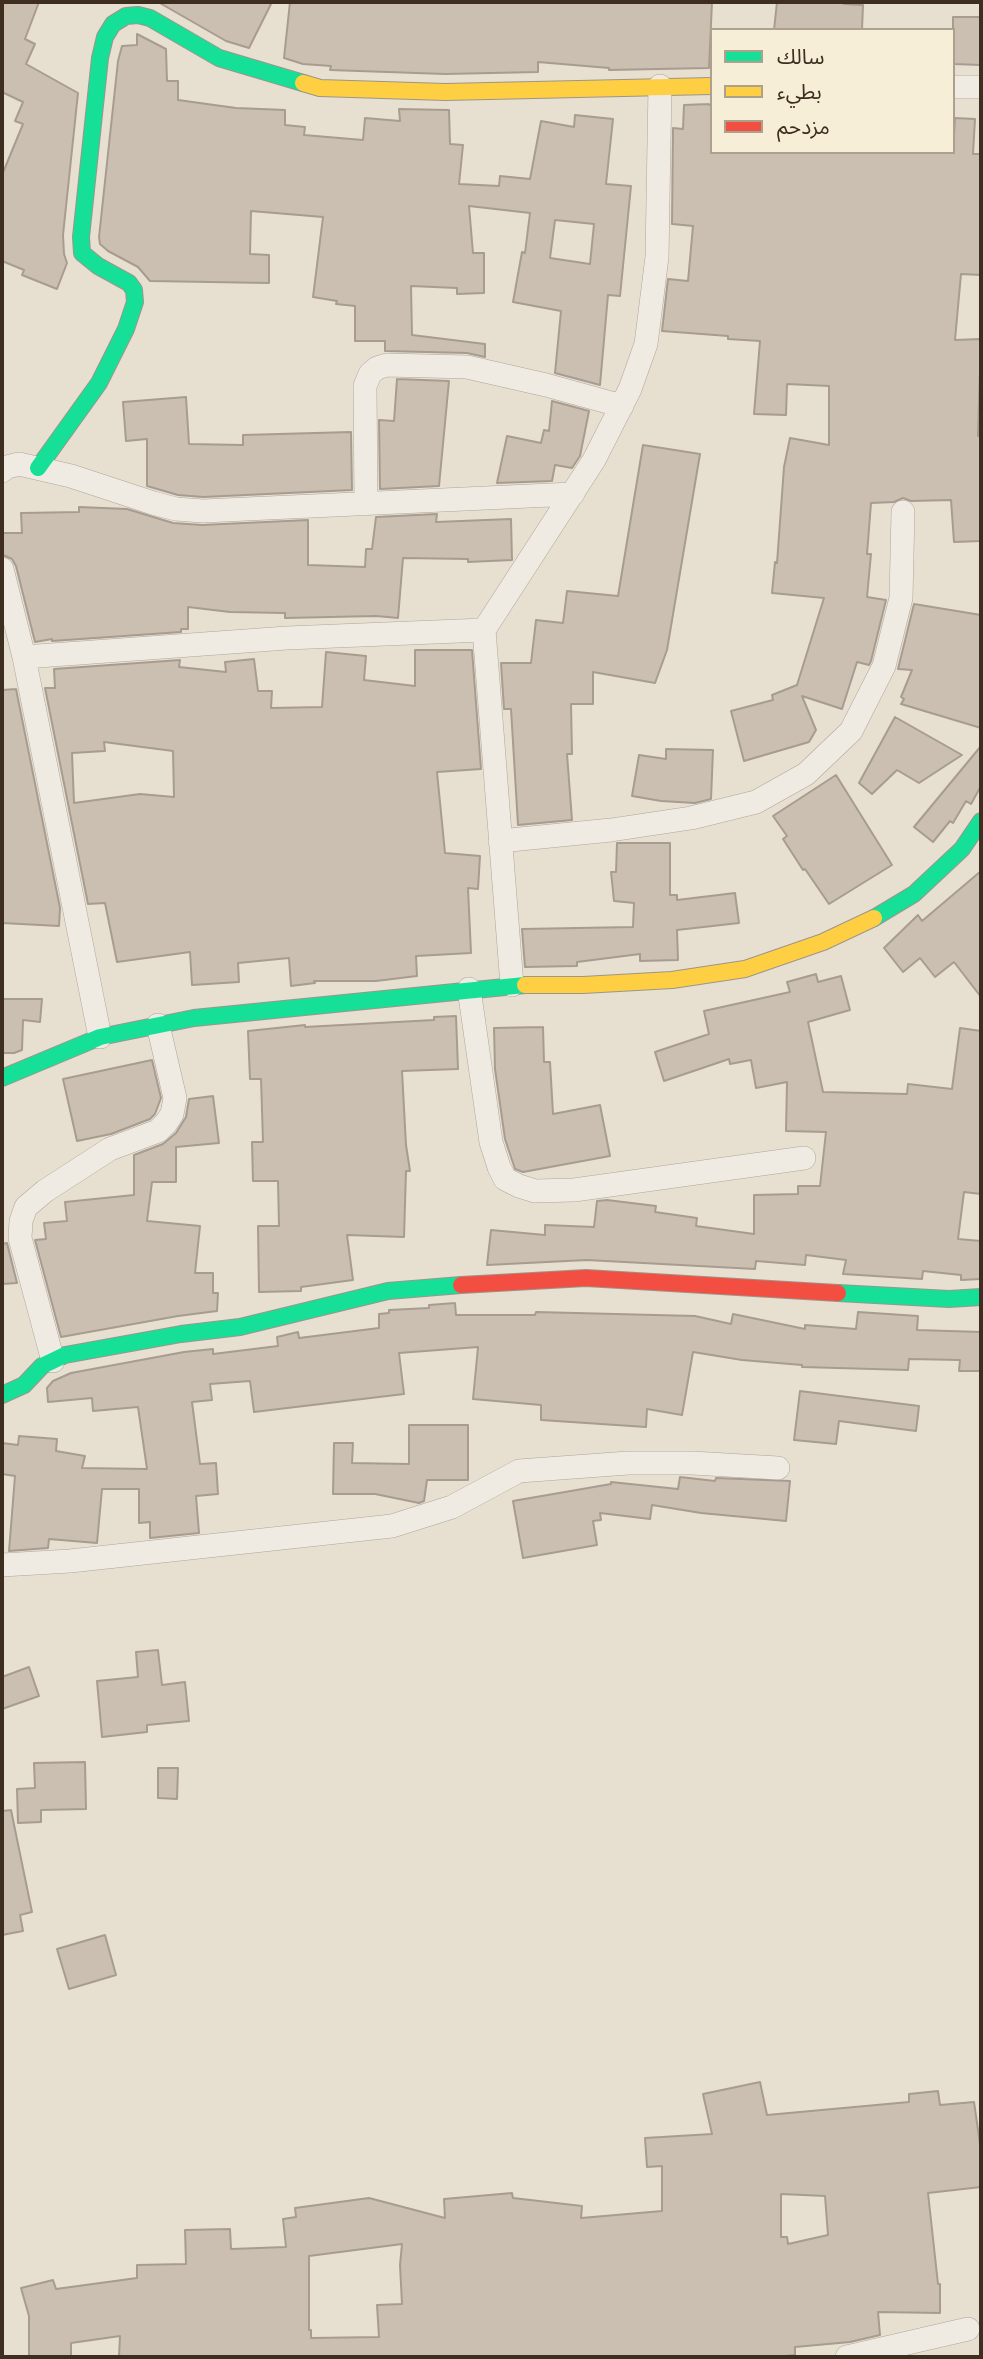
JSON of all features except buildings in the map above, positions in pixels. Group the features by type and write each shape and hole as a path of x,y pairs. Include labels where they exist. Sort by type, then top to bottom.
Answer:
{"street":[{"path":"38,468 99,383 135,302 134,290 129,283 98,266 82,253 81,237 100,58 105,37 113,24 126,16 150,18 219,58 320,88 445,92 710,86"},
{"path":"512,985 484,630 594,460 630,389 646,344 657,257 660,86"},
{"path":"955,87 981,87"},
{"path":"366,504 365,386 370,374 377,368 387,365 467,367 622,406"},
{"path":"2,471 19,464 176,509 203,511 573,494"},
{"path":"500,841 611,830 691,818 756,802 806,774 851,731 884,666 901,598 903,512"},
{"path":"2,569 24,657 100,1037"},
{"path":"24,657 287,638 484,630"},
{"path":"2,1078 100,1037 194,1018 512,985 583,985 672,980 745,969 823,942 875,918 914,894 962,849 981,821"},
{"path":"470,989 491,1142 505,1179 535,1191 574,1190 804,1158"},
{"path":"53,1361 20,1238 21,1221 26,1207 45,1191 110,1149 158,1131 166,1123 172,1114 175,1098 158,1025"},
{"path":"2,1395 24,1385 42,1366 65,1354 240,1327 388,1291 436,1286 586,1278 949,1299 981,1297"},
{"path":"2,1565 70,1561 392,1526 452,1507 519,1471 640,1463 778,1468"},
{"path":"846,2357 968,2329"}],"traffic: fast":[{"path":"38,468 99,383 126,329 135,302 134,290 129,283 98,266 82,253 81,237 100,58 105,37 113,24 126,16 150,18 219,58 303,83"},
{"path":"874,918 914,894 962,849 981,821"},
{"path":"2,1078 100,1037 194,1018 525,985"},
{"path":"2,1395 24,1385 42,1366 65,1355 181,1334 240,1327 388,1291 461,1285"},
{"path":"838,1293 949,1299 981,1297"}],"traffic: slow":[{"path":"303,83 320,88 445,92 710,86"},
{"path":"525,985 672,980 745,969 823,942 874,918"}],"traffic: jam":[{"path":"461,1285 586,1278 838,1293"}]}
